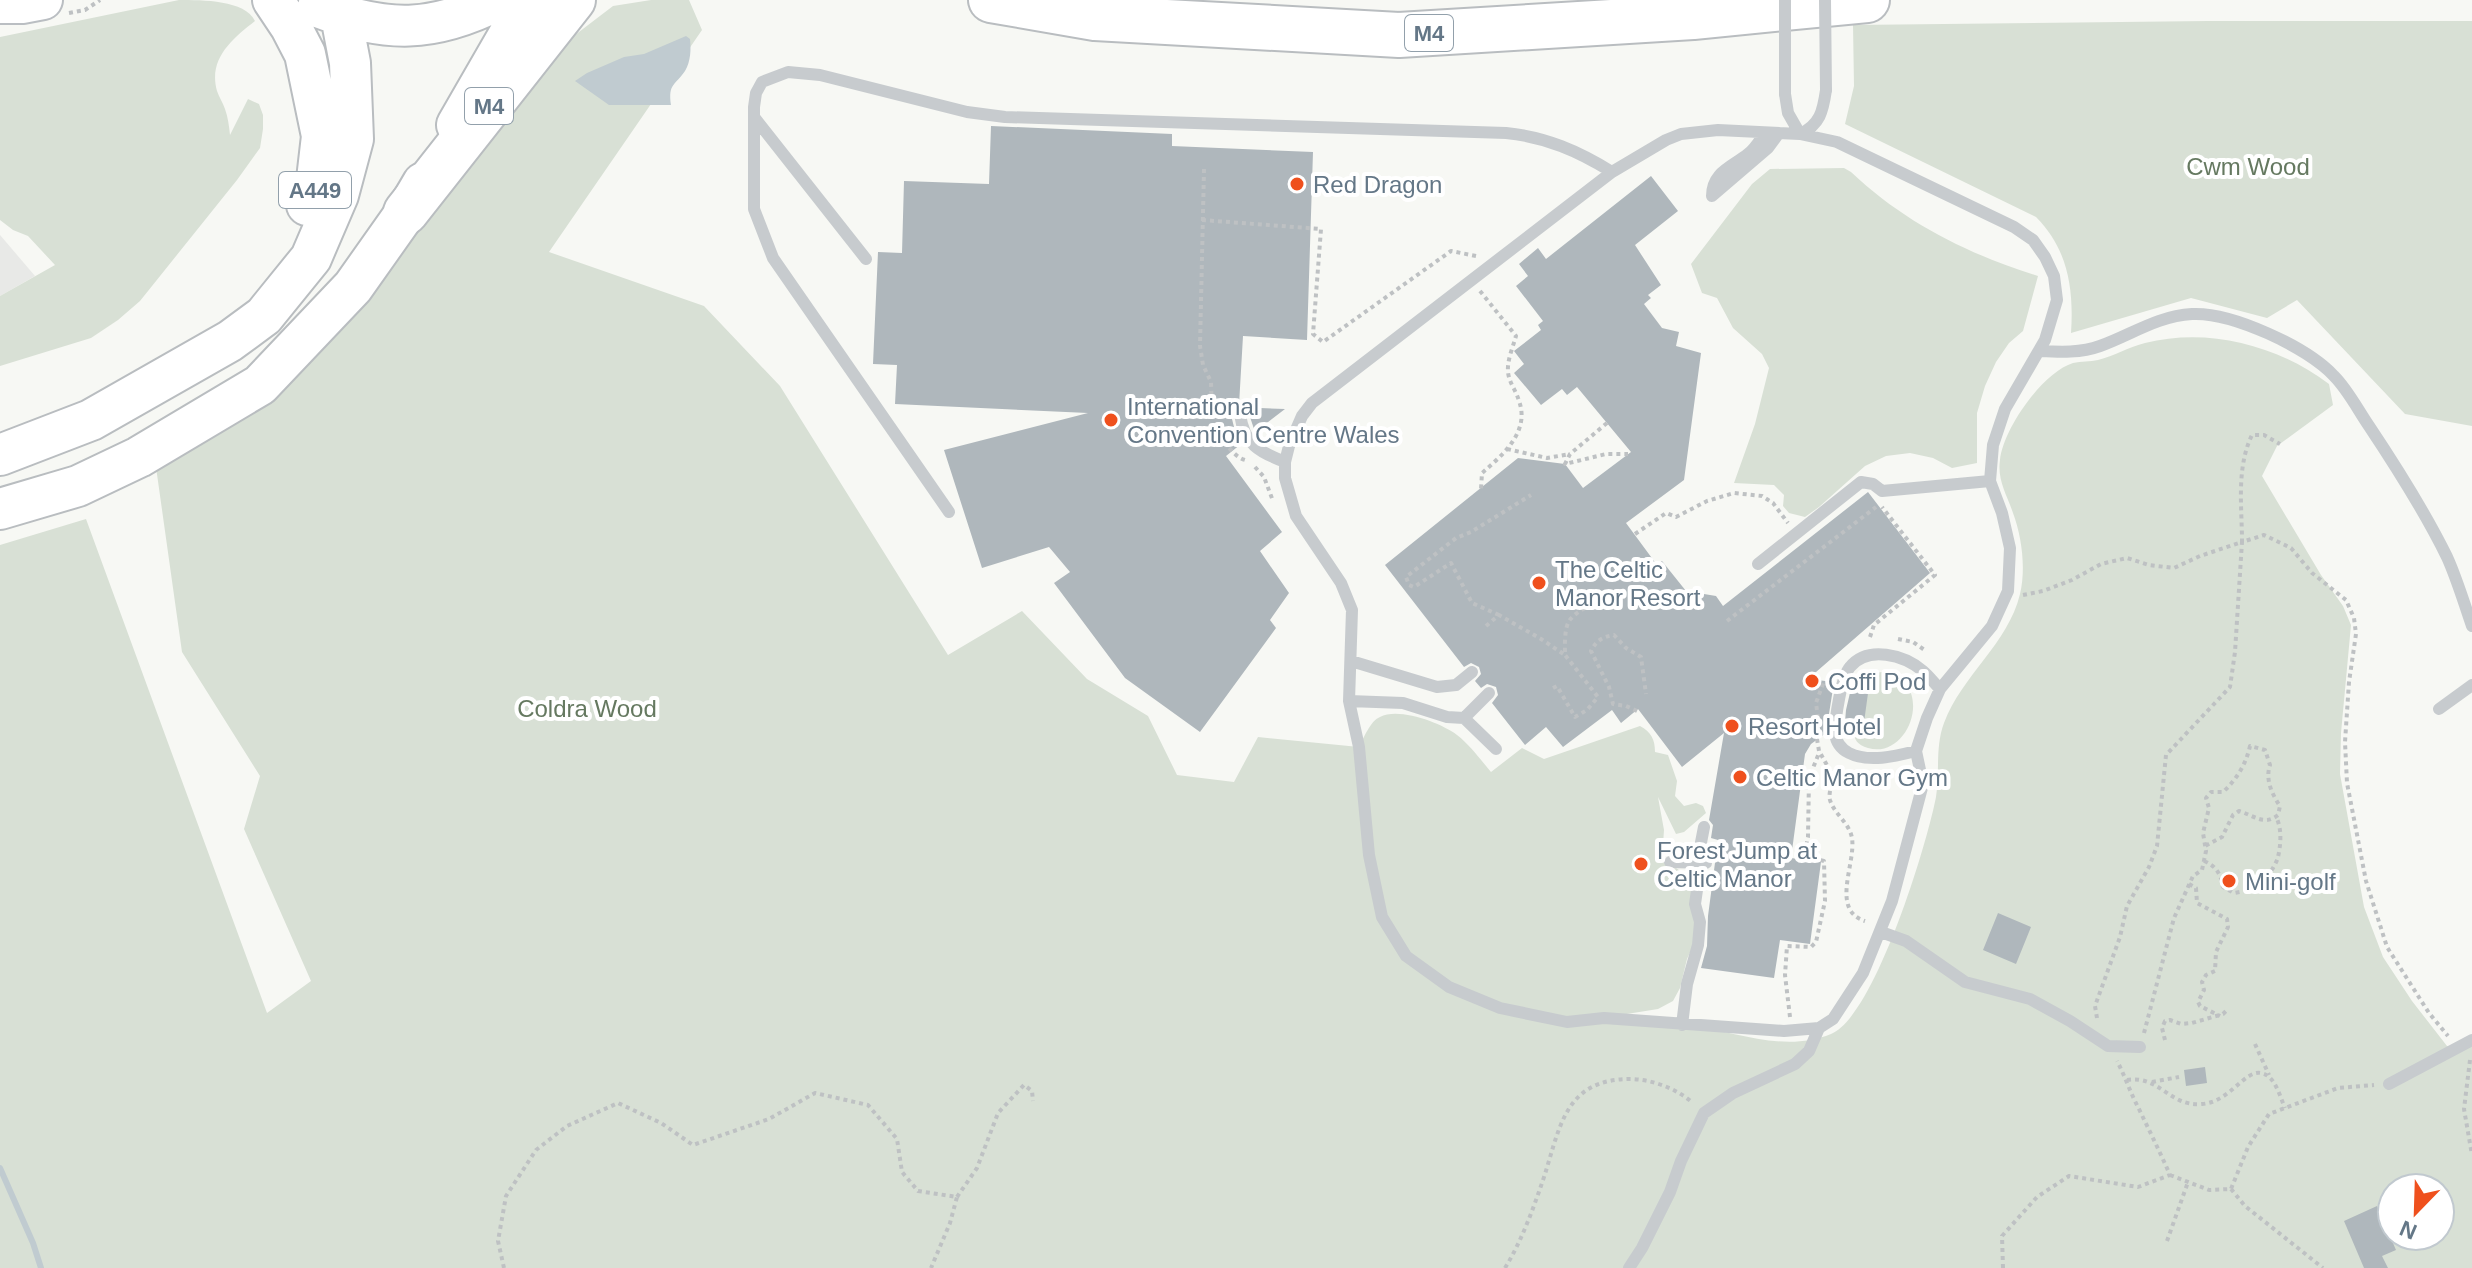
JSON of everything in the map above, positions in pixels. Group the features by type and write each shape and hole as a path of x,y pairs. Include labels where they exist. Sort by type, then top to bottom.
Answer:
{"highway":[{"name":"A449","path":"203,356 286,250 316,188 322,136 305,54 273,0"},
{"path":"300,0 340,8 377,25 415,27 479,10 498,0"},
{"path":"0,509 78,486 139,457 260,385 353,287 406,212 529,0"},
{"name":"M4","path":"406,212 573,0"},
{"name":"M4","path":"991,0 1095,18 1399,35 1693,17 1867,0"},
{"name":"A449","path":"0,455 91,420 230,341 264,316 311,258 338,195 353,139 350,63 340,8"}],"main road":[{"path":"0,4 43,0"}],"lane":[{"path":"1785,0 1785,94 1788,113 1800,134"},
{"path":"1800,134 1820,118 1826,90 1825,0"},
{"path":"949,512 773,258 754,209 754,117 756,93 762,82 788,72 805,73 967,112 1005,117 1506,133 1533,136 1559,144 1612,172"},
{"path":"754,117 866,259"},
{"path":"1718,130 1779,133 1837,142 2014,227 2033,240 2045,257 2057,288 2054,315 2040,351 2010,399 1998,426 1990,461 1990,481 2010,548 2008,591 1992,626 1940,689 1927,718 1916,751 1923,784 1882,929 1863,973 1833,1019 1819,1028 1795,1030 1604,1018 1567,1022 1500,1008 1449,987 1406,956 1382,917 1369,855 1359,747 1349,701 1352,610 1341,583 1296,516 1285,478 1285,462 1295,430 1312,403 1612,172 1681,134 1718,130"},
{"path":"1765,133 1751,152 1719,175 1712,187 1712,196 1768,148 1779,133"},
{"path":"2040,351 2085,350 2101,346 2154,321 2174,315 2195,314 2217,315 2239,321 2319,362 2336,378 2417,504 2448,559 2472,626"},
{"path":"1240,414 1242,427 1252,443 1263,453 1285,462"},
{"path":"1758,564 1861,482 1873,484 1882,491 1990,481"},
{"path":"1916,751 1889,758 1866,757 1849,753 1838,744 1835,734 1842,683 1849,667 1864,656 1886,654 1923,671 1940,689"},
{"path":"1351,661 1437,687 1456,685 1472,672"},
{"path":"2439,709 2472,685"},
{"path":"1464,718 1489,693"},
{"path":"1349,701 1403,703 1447,717 1464,718 1496,749"},
{"path":"1682,1025 1687,984 1698,945 1700,922 1695,904 1704,827"},
{"path":"1670,862 1701,863"},
{"path":"1882,929 1906,941 1965,982 2030,999 2108,1046 2140,1047"},
{"path":"1629,1268 1670,1192 1704,1113 1733,1093 1795,1064 1809,1051 1819,1028"},
{"path":"2389,1084 2472,1040"}],"path":[{"path":"1202,220 1321,229 1313,334 1323,342 1451,251 1498,260"},
{"path":"1471,280 1516,336 1508,369 1510,383 1523,413 1518,434 1482,473 1481,489"},
{"path":"1607,423 1570,454 1565,464 1606,454 1628,454"},
{"path":"2094,1036 2098,1026 2095,1006 2120,937 2127,906 2157,846 2166,755 2230,687 2242,542 2242,465 2246,447 2252,435 2258,434 2280,444"},
{"path":"1507,449 1547,458 1570,454"},
{"path":"1635,534 1666,513 1676,517 1707,501 1734,493 1762,496 1773,503 1799,534"},
{"path":"1531,495 1456,538 1406,577 1409,585 1414,587 1451,563 1472,603 1499,615 1565,655 1598,697 1587,710 1575,717 1557,686 1553,688"},
{"path":"1727,621 1879,504 1935,575 1874,625 1870,637 1859,644"},
{"path":"2008,591 2020,596 2043,591 2101,564 2127,558 2174,568 2264,535 2291,548 2312,573 2346,600 2354,618 2356,634 2345,742 2347,783 2366,881 2387,947 2429,1013 2457,1048 2471,1053 2464,1109 2472,1155"},
{"path":"1565,655 1569,622 1591,603 1617,596"},
{"path":"1486,626 1499,615"},
{"path":"1637,711 1613,704 1609,687 1591,651 1595,643 1603,637 1614,635 1626,648 1641,657 1646,694"},
{"path":"1870,637 1878,638"},
{"path":"1887,639 1913,642 1923,647 1930,657"},
{"path":"1817,724 1816,703 1825,678"},
{"path":"1816,733 1819,751 1833,776 1830,801 1849,828 1852,838 1848,909 1854,917 1882,929"},
{"path":"2140,1047 2174,918 2193,876 2202,870 2203,833 2209,808 2206,798 2211,792 2223,792 2232,783 2247,758 2250,746 2265,750 2270,765 2267,773 2271,793 2280,806 2276,817 2265,821 2239,811 2233,815 2222,837 2205,846"},
{"path":"1795,1030 1787,998 1787,946 1811,947 1816,942 1825,901 1824,861 1804,856 1808,837 1809,778 1819,751"},
{"path":"2204,861 2214,866 2223,887 2234,893 2265,887 2265,878 2278,857 2280,831 2276,817"},
{"path":"2189,884 2196,888 2197,903 2227,919 2228,927 2216,952 2215,971 2206,975 2202,982 2204,990 2198,1002 2220,1016"},
{"path":"2165,1040 2162,1028 2165,1021 2181,1024 2220,1016 2228,1009"},
{"path":"2255,1044 2285,1108"},
{"path":"2108,1046 2155,1138 2170,1175"},
{"path":"2127,1080 2138,1078 2152,1082 2174,1100 2204,1104 2220,1099 2233,1091 2244,1078 2255,1073 2270,1077"},
{"path":"2152,1082 2179,1077"},
{"path":"1505,1268 1542,1183 1561,1123 1577,1097 1594,1085 1611,1079 1643,1079 1681,1092 1704,1113"},
{"path":"2231,1189 2248,1147 2269,1114 2338,1088 2389,1084"},
{"path":"931,1268 957,1197 977,1168 998,1113 1024,1085 1032,1091 1033,1101"},
{"path":"504,1268 498,1241 506,1196 536,1150 567,1126 618,1103 661,1123 693,1145 769,1119 815,1093 868,1105 897,1139 902,1172 918,1191 957,1197"},
{"path":"2003,1268 2002,1236 2037,1197 2069,1176 2138,1187 2170,1175 2209,1190 2231,1189"},
{"path":"2167,1241 2188,1182"},
{"path":"2231,1189 2245,1206 2323,1268"}],"shaded area":[{"path":"686,36 690,39 689,59 685,71 671,89 671,105 609,105 575,81 624,57 644,54"},
{"path":"0,235 35,276 0,296"}],"green space":[{"path":"179,0 233,5 250,14 255,21 224,51 215,80 230,135 248,99 259,104 263,115 260,148 140,301 118,320 91,338 0,366 0,296 55,265 28,236 0,220 0,37"},
{"name":"Coldra Wood","path":"651,0 689,0 702,30 549,252 704,306 780,386 948,655 1022,611 1087,679 1148,716 1177,775 1234,782 1258,737 1359,747 1373,722 1388,714 1420,718 1450,730 1491,772 1522,748 1544,759 1640,726 1647,731 1652,736 1655,752 1668,755 1677,781 1675,796 1684,806 1696,803 1703,806 1706,813 1684,832 1676,834 1658,797 1664,830 1662,859 1669,870 1676,868 1687,876 1693,887 1698,935 1673,1001 1658,1009 1608,1017 1690,1025 1760,1039 1796,1042 1831,1034 1848,1021 1865,996 1881,963 1922,851 1936,797 1944,723 1962,690 2006,628 2020,594 2023,574 2021,543 1999,467 2008,433 2026,403 2049,378 2073,363 2098,360 2145,343 2193,337 2241,343 2309,370 2329,384 2333,405 2277,446 2262,476 2343,606 2351,625 2340,774 2364,907 2383,957 2447,1046 2457,1048 2472,1038 2472,1268 0,1268 0,545 86,519 267,1013 311,981 244,829 260,776 182,652 155,460 237,416 537,64 613,6"},
{"name":"Cwm Wood","path":"2472,21 2472,426 2405,414 2297,300 2267,318 2191,298 2071,333 2067,270 2055,242 2036,217 1845,124 1854,86 1853,25"},
{"path":"1844,168 1893,207 1938,235 1987,258 2038,276 2023,331 2009,343 1985,386 1977,413 1977,463 1952,468 1933,458 1910,453 1886,456 1865,466 1805,517 1789,513 1783,506 1784,495 1774,485 1734,483 1755,424 1769,368 1762,354 1733,328 1717,298 1702,293 1691,264 1752,184 1770,169"},
{"path":"1886,671 1901,679 1910,691 1913,705 1911,719 1905,733 1895,743 1883,749 1868,748 1857,742 1852,730 1859,686 1872,674"}],"building":[{"name":"International Convention Centre Wales","path":"991,126 1172,134 1172,146 1313,152 1307,340 1243,336 1239,405 1231,415 1241,444 1226,456 1282,532 1260,551 1289,593 1270,620 1276,628 1200,732 1125,678 1054,583 1070,572 1049,547 982,568 944,450 1088,413 895,404 897,365 873,364 878,252 902,253 904,181 989,184"},
{"name":"The Celtic Manor Resort","path":"1651,176 1678,211 1635,245 1661,285 1648,295 1651,298 1644,304 1662,328 1679,332 1676,346 1701,353 1684,480 1626,523 1657,565 1662,561 1686,591 1716,596 1723,606 1868,492 1930,573 1808,679 1834,682 1826,733 1811,744 1805,754 1791,858 1821,862 1810,944 1780,940 1774,978 1701,968 1707,946 1718,840 1711,838 1713,825 1709,820 1724,733 1682,767 1638,709 1621,723 1612,710 1563,747 1546,727 1525,745 1492,703 1498,695 1496,687 1487,684 1481,688 1475,681 1481,674 1479,667 1471,663 1464,667 1385,565 1518,458 1565,464 1583,488 1631,452 1577,387 1567,395 1562,389 1541,405 1514,373 1524,364 1514,351 1541,330 1538,325 1543,321 1516,286 1528,276 1519,264 1538,248 1546,259"},
{"path":"1247,408 1260,408 1285,409 1255,432"},
{"path":"1852,684 1869,686 1862,737 1844,734"},
{"path":"1998,913 2031,927 2016,964 1983,950"},
{"path":"2205,1067 2207,1083 2186,1086 2184,1070"},
{"path":"2376,1206 2376,1252 2391,1252 2382,1256 2388,1268 2364,1268 2344,1221"}],"waterway":[{"path":"0,1168 41,1268"}],"place":[{"name":"Red Dragon","path":"1297,184"},
{"name":"International Convention Centre Wales","path":"1111,420"},
{"name":"The Celtic Manor Resort","path":"1539,583"},
{"name":"Coffi Pod","path":"1812,681"},
{"name":"Resort Hotel","path":"1732,726"},
{"name":"Celtic Manor Gym","path":"1740,777"},
{"name":"Forest Jump at Celtic Manor","path":"1641,864"},
{"name":"Mini-golf","path":"2229,881"}]}
